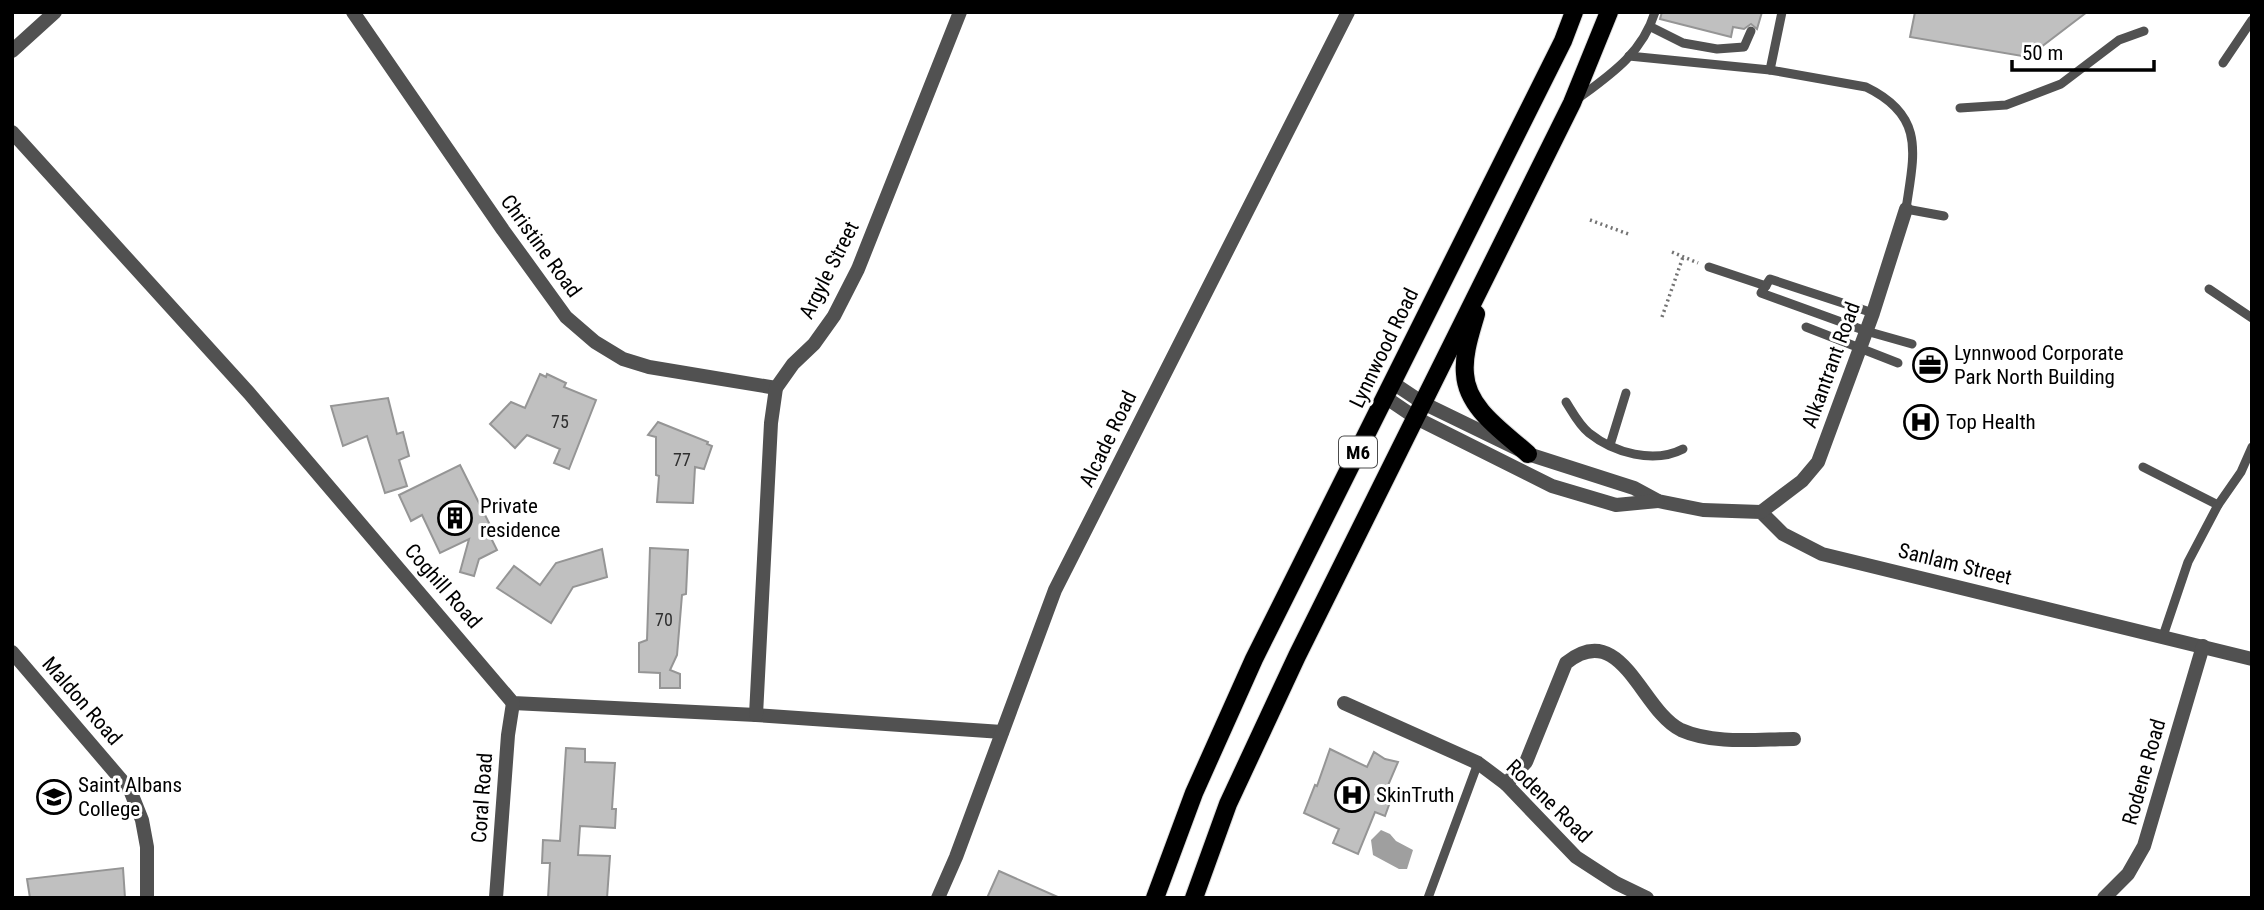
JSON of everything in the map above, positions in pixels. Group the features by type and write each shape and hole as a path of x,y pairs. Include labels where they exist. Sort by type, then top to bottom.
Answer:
{"main road":[{"name":"Lynnwood Road","path":"1155,898 1194,793 1254,659 1563,41 1574,12"},
{"name":"M6","path":"1194,898 1234,791 1297,656 1572,103 1609,12"},
{"path":"1483,284 1468,344 1464,373 1468,389 1483,414 1528,454"}],"street":[{"path":"12,51 55,12"},
{"name":"Christine Road","path":"353,12 566,317 595,342 623,359 649,367 776,388"},
{"name":"Argyle Street","path":"756,715 771,423 776,388 834,316 858,269 960,12"},
{"name":"Alcade Road","path":"938,898 956,857 1055,590 1348,12"},
{"name":"Coghill Road","path":"12,132 249,393 513,703"},
{"name":"Alkantrant Road","path":"1761,512 1802,481 1818,462 1873,313 1906,209"},
{"path":"1389,390 1552,486 1616,505 1658,501 1703,510 1761,512"},
{"path":"1419,410 1528,454 1634,488 1658,501"},
{"name":"Sanlam Street","path":"1761,512 1783,534 1822,554 2252,659"},
{"name":"Rodene Road","path":"2104,898 2129,874 2144,846 2203,646"},
{"path":"1506,784 1527,762 1566,663 1575,656 1586,653 1601,651 1626,665 1661,714 1678,728 1696,736 1794,739"},
{"name":"Maldon Road","path":"12,652 130,790 142,820 148,847 147,898"},
{"path":"513,703 756,715 1002,732"},
{"name":"Coral Road","path":"496,898 508,735 513,703"},
{"name":"Rodene Road","path":"1344,703 1478,763 1506,784 1576,857 1616,883 1647,898"}],"lane":[{"path":"1572,103 1611,74 1641,44 1651,27 1655,12"},
{"path":"1770,69 1782,12"},
{"path":"2223,63 2252,20"},
{"path":"1651,27 1683,43 1717,49 1744,47 1751,31"},
{"path":"1960,108 2007,105 2061,85 2119,40 2144,31"},
{"path":"1629,57 1770,69 1866,87 1880,94 1900,112 1908,124 1914,156 1906,209 1944,216"},
{"path":"1709,267 1766,286 1818,295 1873,313"},
{"path":"1766,286 1811,312 1912,344"},
{"path":"2209,289 2252,318"},
{"path":"1811,312 1818,295"},
{"path":"1806,327 1898,363"},
{"path":"1610,445 1626,393"},
{"path":"1566,402 1590,433 1610,445 1635,454 1654,457 1671,455 1683,449"},
{"path":"2162,636 2188,562 2252,447"},
{"path":"2143,467 2218,505"},
{"path":"1428,898 1478,763"}],"path":[{"path":"1590,219 1630,235"},
{"path":"1672,252 1709,267"},
{"path":"1662,317 1683,257"}],"shaded area":[{"path":"1381,830 1413,850 1407,869 1399,869 1373,855 1371,840"}],"building":[{"path":"1662,12 1762,12 1757,29 1751,24 1744,29 1733,27 1731,37 1660,19"},
{"path":"1915,12 2087,12 2028,57 1910,37"},
{"name":"Private residence","path":"540,374 546,377 547,374 566,383 564,387 596,400 569,469 554,463 560,449 527,435 515,448 490,424 511,402 525,408"},
{"path":"388,398 397,434 403,432 409,456 399,460 407,486 385,493 367,436 343,446 331,406"},
{"path":"658,422 712,446 704,469 695,467 693,503 657,502 659,476 656,475 656,437 648,435"},
{"name":"Private residence","path":"460,465 490,525 486,528 497,550 479,559 474,576 460,572 469,539 440,553 422,515 411,521 399,495"},
{"path":"650,548 688,550 686,594 682,595 677,655 670,670 680,674 680,688 660,688 660,673 639,672 639,643 647,640"},
{"name":"Private residence","path":"602,549 607,577 573,587 551,623 497,588 514,566 540,585 556,563"},
{"path":"566,748 585,749 585,762 615,763 612,809 616,809 615,828 580,826 578,855 610,856 607,898 548,898 550,863 542,863 543,840 560,841"},
{"path":"1330,749 1367,767 1374,752 1385,759 1398,762 1386,790 1394,791 1385,816 1375,812 1358,854 1333,843 1339,829 1304,813"},
{"path":"123,868 125,898 30,898 27,879"},
{"path":"999,871 1060,898 987,898"}],"place":[{"name":"Lynnwood Corporate Park North Building","path":"1930,365"},
{"name":"Top Health","path":"1921,422"},
{"name":"Private residence","path":"455,518"},
{"name":"SkinTruth","path":"1352,795"},
{"name":"Saint Albans College","path":"54,797"}]}
